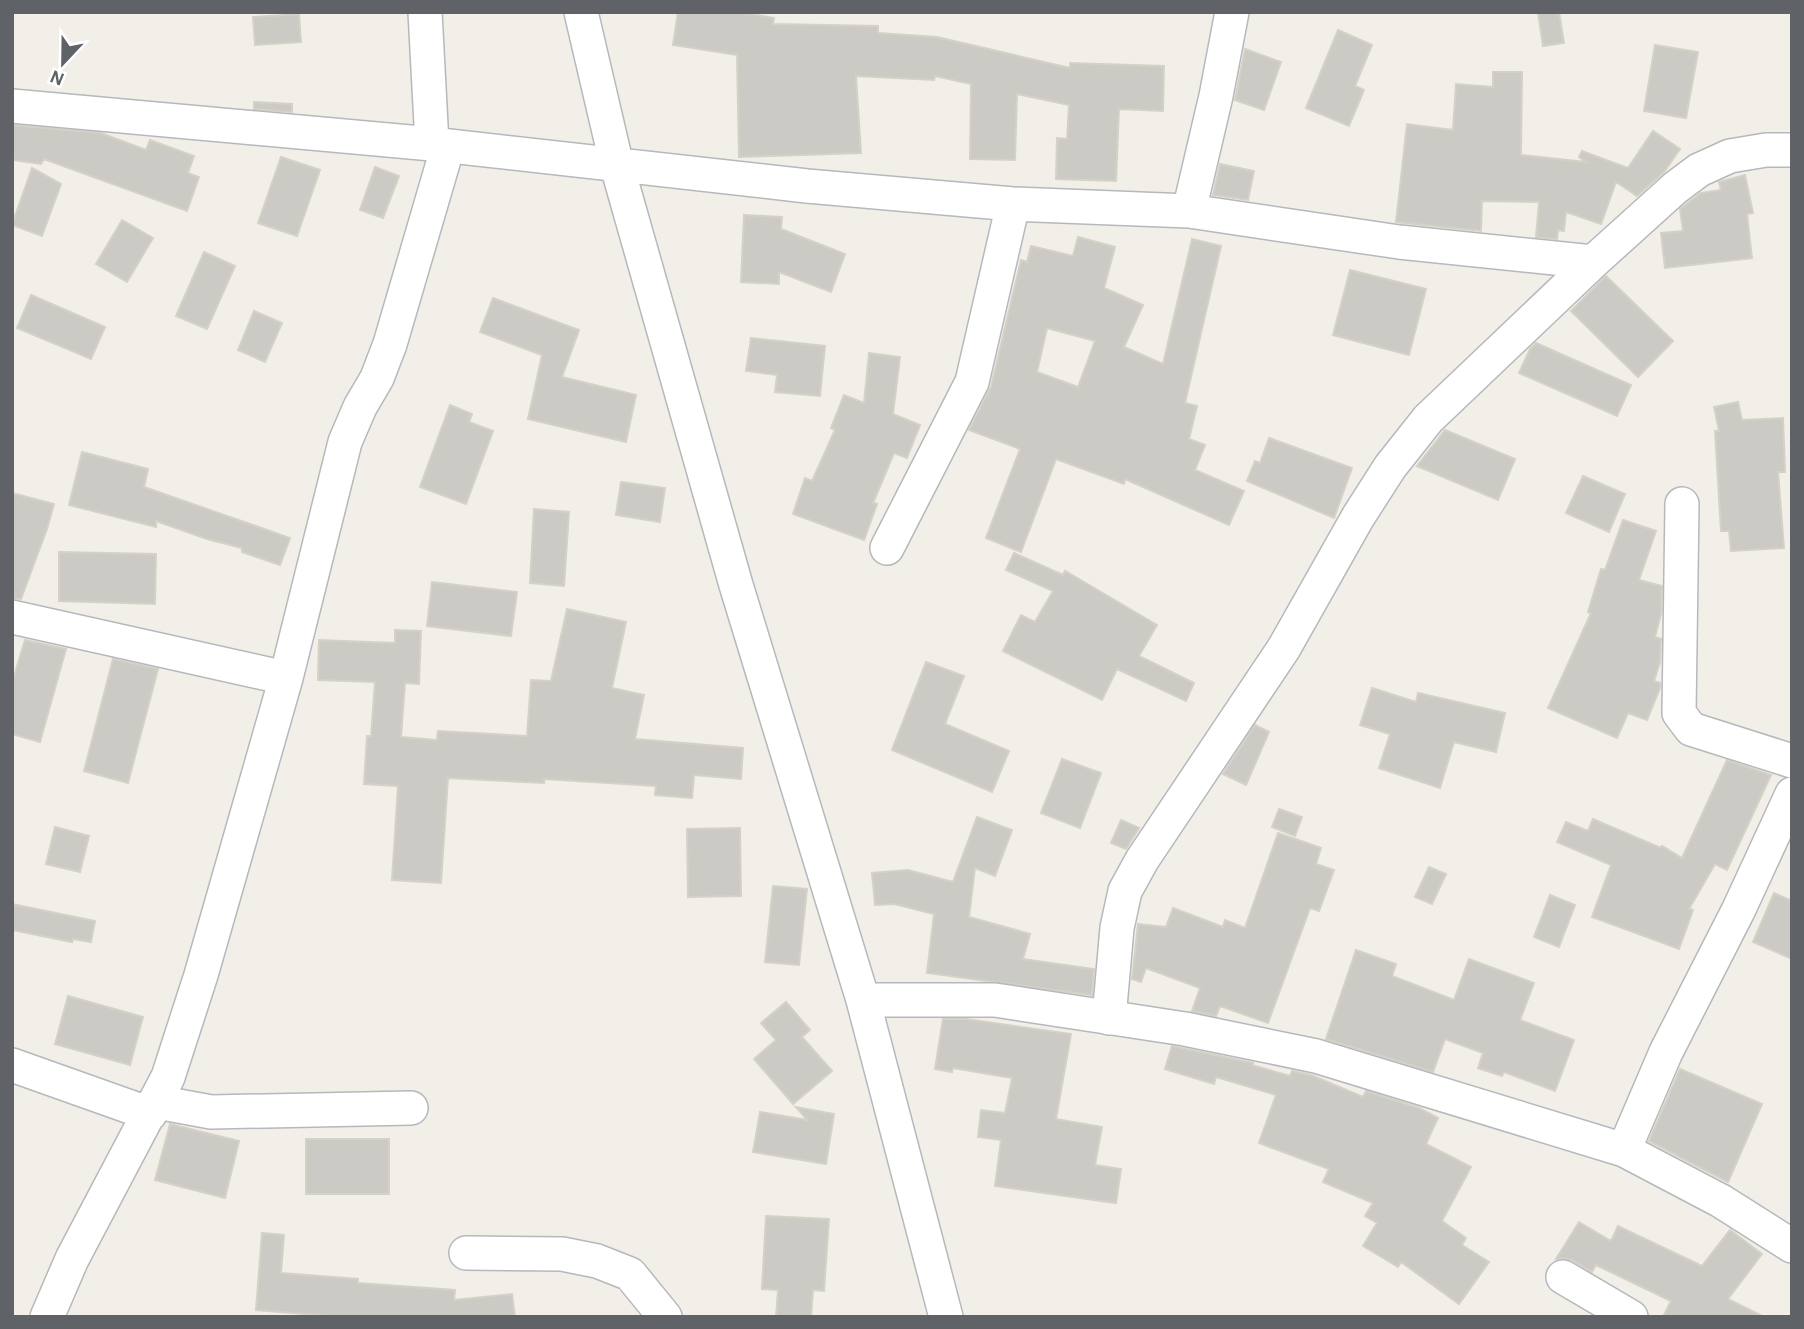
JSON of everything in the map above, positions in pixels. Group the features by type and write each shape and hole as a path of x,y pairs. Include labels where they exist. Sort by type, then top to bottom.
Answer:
{"street":[{"path":"47,1317 72,1259 168,1077 201,975 286,678 345,442 360,407 377,378 390,344 440,145 425,12"},
{"path":"580,12 617,166 736,585 863,1000 946,1317"},
{"path":"1189,211 1216,96 1232,12"},
{"path":"12,106 440,145 807,186 1013,204 1189,211 1399,242 1593,262"},
{"path":"1109,1018 1118,928 1125,891 1142,860 1284,648 1358,517 1390,467 1428,419 1675,188 1699,170 1730,156 1766,150 1792,150"},
{"path":"887,548 972,382 1013,204"},
{"path":"1682,504 1679,713 1691,729 1792,761"},
{"path":"12,617 286,678"},
{"path":"1624,1150 1666,1052 1739,909 1792,794"},
{"path":"863,1000 995,1000 1185,1029 1316,1056 1624,1150 1721,1201 1792,1246"},
{"path":"12,1065 153,1108 211,1112 411,1108"},
{"path":"466,1253 562,1254 597,1261 630,1274 665,1317"},
{"path":"1563,1277 1631,1317"}],"building":[{"path":"678,12 737,12 774,18 773,24 878,26 878,33 937,37 1070,68 1070,63 1164,66 1163,111 1119,109 1116,181 1056,179 1057,138 1067,139 1069,105 1017,94 1015,160 970,159 971,84 935,76 934,80 856,76 861,153 739,157 737,55 673,45"},
{"path":"1538,12 1559,12 1564,43 1543,46"},
{"path":"299,14 301,42 255,45 253,17"},
{"path":"1338,30 1372,45 1355,86 1364,90 1349,126 1306,108"},
{"path":"1655,45 1698,52 1686,118 1644,111"},
{"path":"1245,49 1281,62 1264,110 1235,100"},
{"path":"1493,72 1522,72 1521,155 1586,162 1579,157 1582,151 1628,168 1653,131 1680,149 1664,172 1637,196 1616,182 1601,224 1566,212 1564,231 1558,230 1557,239 1536,237 1539,202 1482,201 1481,231 1396,222 1407,124 1453,130 1456,84 1493,87"},
{"path":"254,102 292,104 292,112 254,109"},
{"path":"12,125 101,133 146,150 150,140 194,156 188,173 199,177 187,211 44,159 41,164 12,160"},
{"path":"281,157 320,170 297,236 258,223"},
{"path":"1220,164 1254,171 1248,200 1213,195"},
{"path":"375,167 399,176 383,218 360,210"},
{"path":"32,168 61,184 42,236 12,225"},
{"path":"1745,175 1753,213 1747,214 1752,258 1665,268 1661,233 1683,231 1680,209 1701,193 1721,190 1719,182"},
{"path":"744,215 782,217 781,229 845,254 831,292 779,272 779,284 741,282"},
{"path":"122,220 153,238 127,282 96,264"},
{"path":"1078,237 1115,247 1104,288 1143,305 1124,347 1163,364 1192,239 1221,246 1185,403 1197,406 1189,439 1205,445 1195,470 1244,491 1229,525 1125,479 1124,484 1056,459 1021,552 986,538 1020,449 969,430 991,387 1021,260 1027,262 1031,246 1073,256","holes":["1047,328 1095,341 1078,387 1037,372"]},
{"path":"204,252 235,266 207,329 176,316"},
{"path":"1350,270 1426,289 1409,355 1333,335"},
{"path":"1606,276 1673,341 1638,377 1571,311"},
{"path":"31,295 105,327 91,359 17,328"},
{"path":"493,298 579,330 562,377 636,395 626,442 528,419 542,355 480,332"},
{"path":"254,311 282,323 265,362 238,350"},
{"path":"751,338 825,346 820,396 775,392 777,375 746,371"},
{"path":"1536,343 1631,385 1617,416 1519,373 1530,349"},
{"path":"869,353 900,357 893,414 920,425 907,458 894,453 873,503 877,504 864,540 793,514 805,478 812,481 835,430 831,428 844,395 864,403"},
{"path":"1738,402 1742,420 1783,418 1785,472 1778,472 1784,548 1731,551 1729,531 1721,531 1715,431 1719,431 1714,407"},
{"path":"450,405 472,414 469,422 493,431 466,504 420,487"},
{"path":"1445,430 1515,459 1498,500 1417,466"},
{"path":"1269,438 1352,468 1334,518 1247,481 1255,461 1260,463"},
{"path":"82,452 148,469 144,487 290,538 280,565 242,552 242,548 156,521 156,527 69,505"},
{"path":"1583,476 1625,494 1609,532 1566,513"},
{"path":"621,482 665,488 660,522 616,515"},
{"path":"12,493 54,504 21,599 12,598"},
{"path":"534,509 569,512 564,586 530,583"},
{"path":"1623,520 1656,531 1639,580 1662,586 1661,614 1655,637 1661,639 1660,662 1654,681 1660,683 1660,688 1647,720 1628,713 1617,738 1548,708 1591,613 1588,612 1601,569 1605,570"},
{"path":"59,552 156,554 155,604 59,601"},
{"path":"1014,553 1063,575 1065,571 1157,625 1139,656 1194,683 1186,701 1117,669 1102,700 1003,651 1021,615 1035,622 1053,591 1006,570"},
{"path":"432,582 517,592 511,636 427,626"},
{"path":"567,609 626,622 612,688 644,695 635,739 743,748 741,779 694,775 692,798 655,795 656,786 544,779 544,783 448,778 441,883 392,880 398,786 364,784 367,736 371,736 375,682 318,680 319,640 395,643 395,630 421,631 419,684 405,683 401,737 437,740 438,731 527,736 531,680 551,681"},
{"path":"25,640 66,649 40,742 12,734 12,683"},
{"path":"113,659 158,669 128,783 84,771"},
{"path":"926,662 964,676 945,724 1009,751 992,792 892,750"},
{"path":"1372,688 1416,702 1418,693 1505,713 1496,752 1454,742 1440,788 1379,768 1390,734 1360,725"},
{"path":"1255,725 1269,732 1246,785 1223,774"},
{"path":"1062,759 1101,773 1080,828 1041,813"},
{"path":"1727,760 1771,775 1727,870 1715,864 1689,909 1693,910 1679,949 1592,917 1611,865 1557,842 1566,822 1588,831 1593,819 1661,848 1662,846 1682,858"},
{"path":"1279,809 1302,817 1295,836 1272,827"},
{"path":"977,817 1012,830 995,876 975,868 969,917 1030,934 1023,959 1094,969 1092,995 927,973 934,914 894,904 875,905 872,873 908,870 953,882"},
{"path":"1121,820 1139,828 1126,849 1111,843"},
{"path":"55,827 89,836 80,872 46,864"},
{"path":"740,828 741,896 688,897 687,829"},
{"path":"1278,833 1321,848 1316,864 1334,870 1319,911 1310,908 1268,1023 1220,1006 1216,1016 1192,1011 1200,988 1146,968 1141,982 1132,979 1138,924 1166,927 1173,908 1223,927 1225,920 1245,928"},
{"path":"1429,867 1446,874 1432,904 1415,897"},
{"path":"773,886 807,889 799,965 765,962"},
{"path":"1774,893 1792,901 1792,959 1753,942"},
{"path":"1550,895 1575,905 1559,947 1534,937"},
{"path":"12,904 95,921 91,942 73,939 72,942 12,930"},
{"path":"1356,950 1396,964 1392,976 1454,1000 1469,959 1534,983 1520,1020 1574,1040 1555,1091 1504,1072 1502,1076 1478,1068 1483,1053 1445,1039 1433,1072 1326,1039"},
{"path":"68,996 143,1017 130,1065 55,1044"},
{"path":"786,1002 810,1030 802,1037 832,1071 793,1104 754,1059 776,1040 761,1023"},
{"path":"943,1019 966,1019 1071,1034 1056,1119 1102,1127 1095,1165 1121,1169 1116,1203 995,1186 1001,1140 978,1137 981,1110 1005,1113 1012,1078 953,1068 952,1072 935,1069"},
{"path":"1172,1046 1253,1063 1252,1065 1290,1076 1292,1071 1311,1075 1363,1097 1366,1091 1419,1108 1438,1118 1426,1144 1471,1167 1442,1221 1466,1238 1462,1245 1489,1262 1459,1304 1401,1262 1398,1267 1363,1246 1377,1223 1365,1216 1373,1203 1323,1182 1329,1169 1259,1143 1276,1095 1216,1077 1214,1084 1165,1069"},
{"path":"1680,1069 1762,1104 1728,1182 1649,1141"},
{"path":"796,1107 834,1114 826,1164 753,1152 760,1112 807,1120"},
{"path":"170,1124 239,1141 225,1198 155,1180"},
{"path":"306,1139 389,1139 389,1194 306,1194"},
{"path":"766,1216 829,1219 824,1291 813,1290 811,1317 776,1317 778,1290 762,1289"},
{"path":"1579,1222 1611,1241 1618,1226 1702,1266 1730,1230 1762,1254 1728,1299 1764,1317 1663,1317 1671,1301 1596,1265 1592,1272 1572,1260 1556,1259"},
{"path":"262,1233 284,1235 281,1273 358,1279 358,1283 455,1290 454,1300 512,1294 515,1317 343,1317 256,1310"}]}
